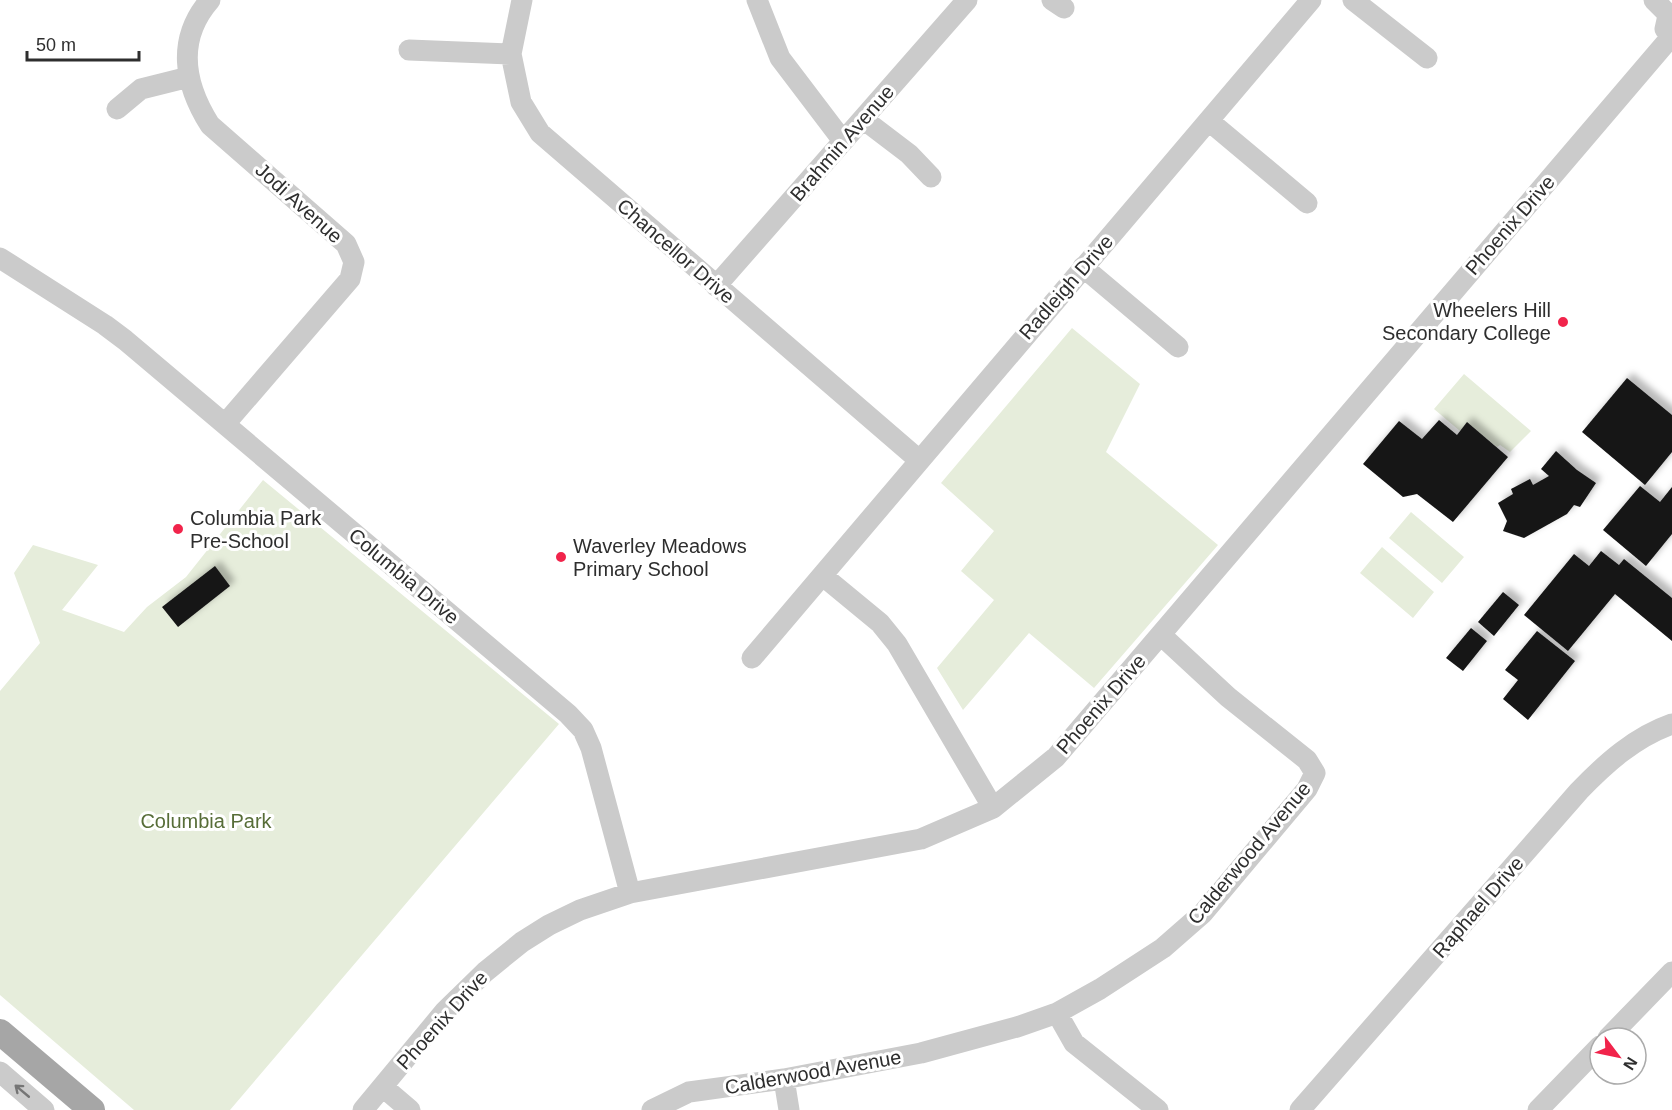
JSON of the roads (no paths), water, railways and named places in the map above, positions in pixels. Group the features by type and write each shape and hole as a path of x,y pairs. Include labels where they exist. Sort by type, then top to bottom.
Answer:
{"main road":[{"path":"0,1032 92,1110"}],"street":[{"name":"Jodi Avenue","path":"210,0 192,26 187,48 189,77 198,105 210,125 346,244 354,262 350,279 225,424"},
{"name":"Chancellor Drive","path":"522,0 511,54 521,102 540,133 919,460"},
{"path":"757,0 780,58 843,141"},
{"name":"Brahmin Avenue","path":"716,286 967,0"},
{"name":"Radleigh Drive","path":"752,658 1311,0"},
{"path":"1353,0 1427,57"},
{"path":"1654,0 1671,15 1665,29 1671,39"},
{"name":"Phoenix Drive","path":"363,1110 445,1011 484,972 549,925 580,910 630,893 921,839 993,808 1056,757 1671,39"},
{"path":"409,50 511,54"},
{"path":"117,109 141,89 189,77"},
{"path":"863,118 909,154 931,177"},
{"path":"1209,121 1307,203"},
{"name":"Columbia Drive","path":"0,258 105,325 568,714 583,730 591,748 630,893"},
{"path":"1083,267 1178,347"},
{"path":"823,576 880,623 897,644 993,808"},
{"name":"Calderwood Avenue","path":"652,1110 690,1092 784,1079 921,1053 1017,1027 1057,1013 1100,989 1163,948 1203,913 1307,789 1315,773 1308,760 1228,697 1161,635"},
{"name":"Raphael Drive","path":"1300,1110 1579,791 1624,749 1672,724"},
{"path":"1620,1026 1672,972"},
{"path":"1057,1013 1074,1043 1158,1110"},
{"path":"1538,1110 1588,1058"},
{"path":"0,1072 44,1110"},
{"path":"784,1079 789,1110"},
{"path":"383,1086 410,1110"}],"place":[{"name":"Wheelers Hill Secondary College","path":"1563,322"},
{"name":"Columbia Park Pre-School","path":"178,529"},
{"name":"Waverley Meadows Primary School","path":"561,557"}],"park label":[{"name":"Columbia Park","path":"206,821"}]}
